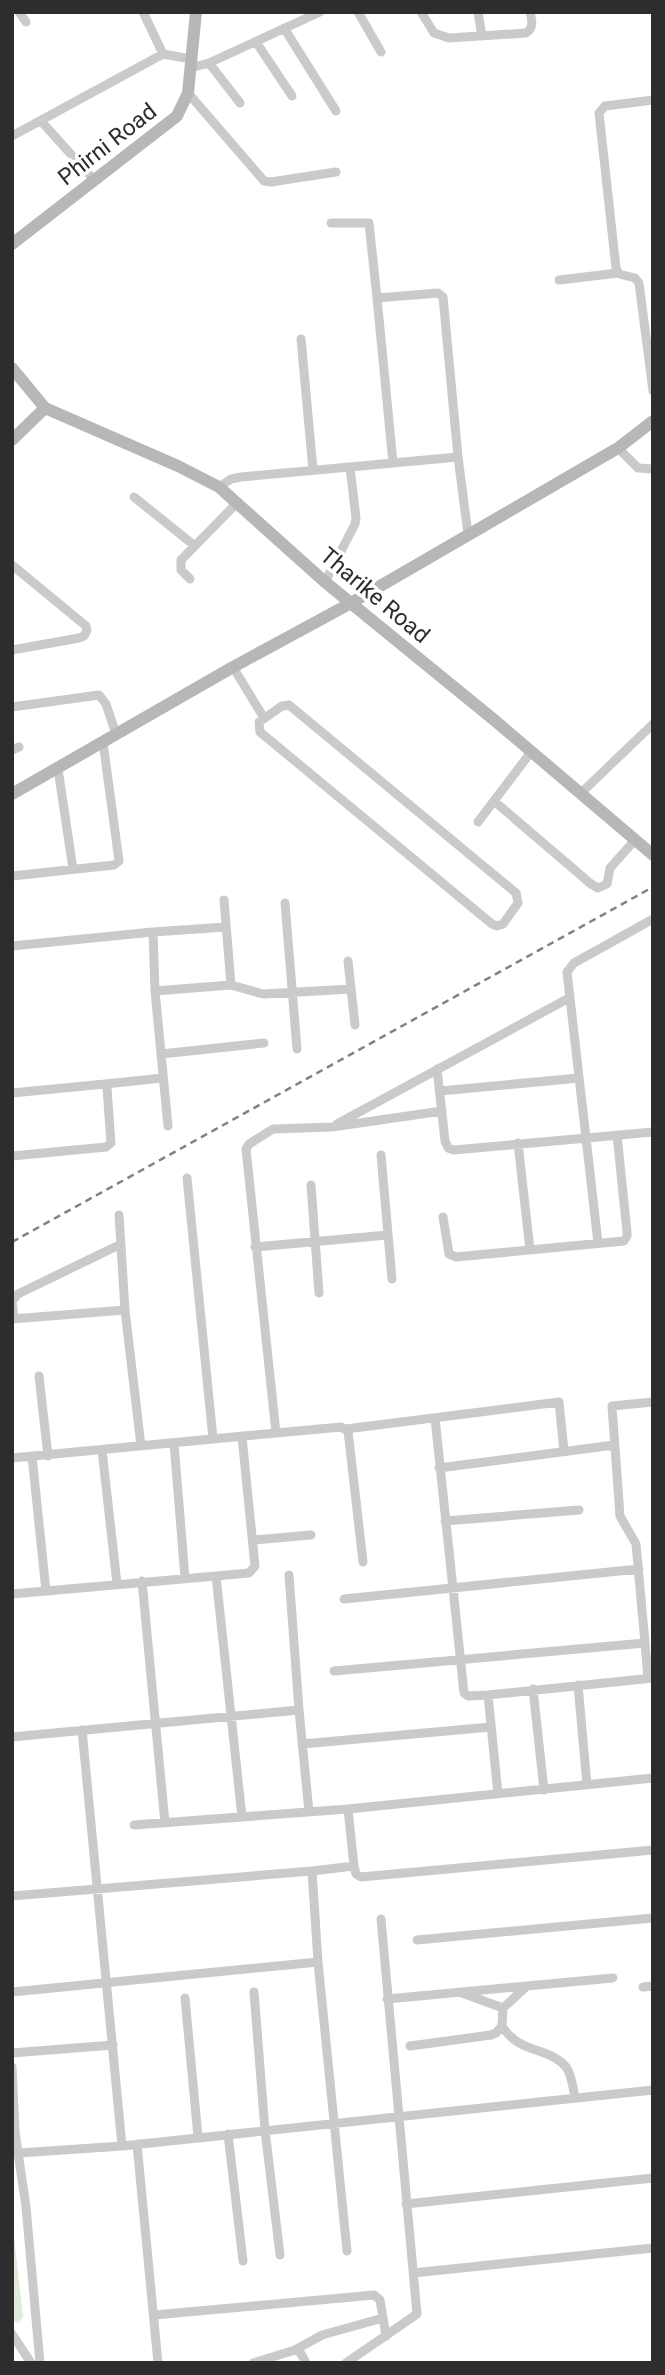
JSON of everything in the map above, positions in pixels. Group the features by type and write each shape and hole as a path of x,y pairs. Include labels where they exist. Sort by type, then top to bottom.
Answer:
{"street":[{"path":"19,12 26,22"},
{"path":"143,12 163,54 191,64 209,64 320,12"},
{"name":"Phirni Road","path":"12,244 177,116 188,93 197,12"},
{"path":"358,12 381,52"},
{"path":"421,12 434,33 449,38 526,33 531,27 530,12"},
{"path":"478,12 482,36"},
{"path":"284,28 336,111"},
{"path":"256,42 292,96"},
{"path":"12,136 163,54"},
{"path":"209,64 240,103"},
{"path":"188,93 264,181 336,172"},
{"path":"618,272 599,113 601,108 611,105 653,100"},
{"path":"41,121 94,181"},
{"path":"331,223 369,223 393,463"},
{"path":"559,280 618,272 635,278 639,283 653,391"},
{"path":"377,298 438,293 442,295 468,534"},
{"path":"301,339 313,470"},
{"name":"Tharike Road","path":"12,368 45,408 189,471 219,487 326,582 653,855"},
{"path":"12,440 45,408"},
{"path":"12,794 233,667 351,603 618,448 653,421"},
{"path":"618,448 638,468 653,469"},
{"path":"219,487 231,479 241,477 458,457"},
{"path":"326,582 356,518 350,467"},
{"path":"134,497 195,546"},
{"path":"190,579 181,570 180,564 236,504"},
{"path":"12,565 86,626 87,631 79,638 12,650"},
{"path":"233,667 264,718"},
{"path":"12,707 99,695 104,699 116,734"},
{"path":"289,705 516,893 518,903 503,924 492,924 260,732 258,724 264,718 282,706 289,705"},
{"path":"580,794 653,724"},
{"path":"12,876 114,865 119,861 103,742"},
{"path":"478,822 531,752"},
{"path":"58,769 73,869"},
{"path":"494,801 598,888 607,884 610,868 635,840"},
{"path":"224,900 231,985"},
{"path":"285,903 297,1049"},
{"path":"598,1243 567,972 569,966 653,919"},
{"path":"12,946 226,926"},
{"path":"153,932 155,991 168,1126"},
{"path":"348,961 355,1025"},
{"path":"155,991 231,985 263,995 351,989"},
{"path":"332,1127 569,998"},
{"path":"161,1054 264,1043"},
{"path":"437,1069 448,1149 653,1132"},
{"path":"440,1091 579,1078"},
{"path":"12,1093 163,1079"},
{"path":"12,1156 109,1146 111,1140 105,1084"},
{"path":"275,1433 247,1146 273,1129 332,1127 442,1111"},
{"path":"443,1217 449,1254 452,1257 624,1241 627,1236 617,1135"},
{"path":"518,1143 530,1250"},
{"path":"382,1155 392,1279"},
{"path":"187,1178 213,1439"},
{"path":"311,1185 320,1293"},
{"path":"118,1215 125,1310 141,1446"},
{"path":"255,1247 388,1235"},
{"path":"121,1244 18,1294 12,1301 13,1319 125,1310"},
{"path":"39,1376 48,1456"},
{"path":"12,1458 275,1433 346,1429 559,1402 564,1451"},
{"path":"435,1418 464,1693 468,1696 488,1695 651,1678 635,1541 621,1519 612,1406 653,1402"},
{"path":"346,1429 349,1434 363,1562"},
{"path":"12,1594 253,1571 253,1540 242,1437"},
{"path":"174,1443 186,1578"},
{"path":"439,1468 614,1445"},
{"path":"102,1450 117,1584"},
{"path":"32,1457 46,1591"},
{"path":"445,1521 579,1510"},
{"path":"253,1540 311,1535"},
{"path":"344,1599 639,1569"},
{"path":"289,1574 309,1812"},
{"path":"216,1576 242,1817"},
{"path":"142,1581 165,1823"},
{"path":"334,1671 645,1643"},
{"path":"578,1685 587,1785"},
{"path":"533,1689 544,1790"},
{"path":"488,1695 498,1794"},
{"path":"12,1737 299,1710"},
{"path":"302,1744 491,1727"},
{"path":"82,1730 122,2146"},
{"path":"134,1825 348,1809 653,1778"},
{"path":"348,1809 354,1866 356,1874 361,1877 653,1850"},
{"path":"12,1896 354,1866"},
{"path":"312,1871 318,1962 347,2252"},
{"path":"417,1940 653,1918"},
{"path":"346,2363 417,2314 381,1919"},
{"path":"12,1992 318,1962"},
{"path":"387,1999 613,1978"},
{"path":"410,2046 496,2034 502,2026 503,2008 528,1986"},
{"path":"254,1992 265,2130 280,2255"},
{"path":"459,1993 503,2008"},
{"path":"185,1998 198,2137"},
{"path":"502,2026 513,2041 563,2064 570,2077 575,2098"},
{"path":"12,2053 113,2045"},
{"path":"12,2067 14,2132 19,2153 40,2363"},
{"path":"19,2153 122,2146 653,2090"},
{"path":"228,2134 243,2261"},
{"path":"137,2144 159,2363"},
{"path":"406,2204 653,2178"},
{"path":"413,2273 653,2248"},
{"path":"154,2315 374,2295 380,2300 386,2336"},
{"path":"253,2363 295,2350 322,2335 383,2318"},
{"path":"12,2334 31,2363"},
{"path":"295,2350 300,2352 306,2363"}],"green space":[{"path":"12,2219 23,2317 18,2323 12,2320"}],"railway":[{"path":"12,1242 653,887"}]}
